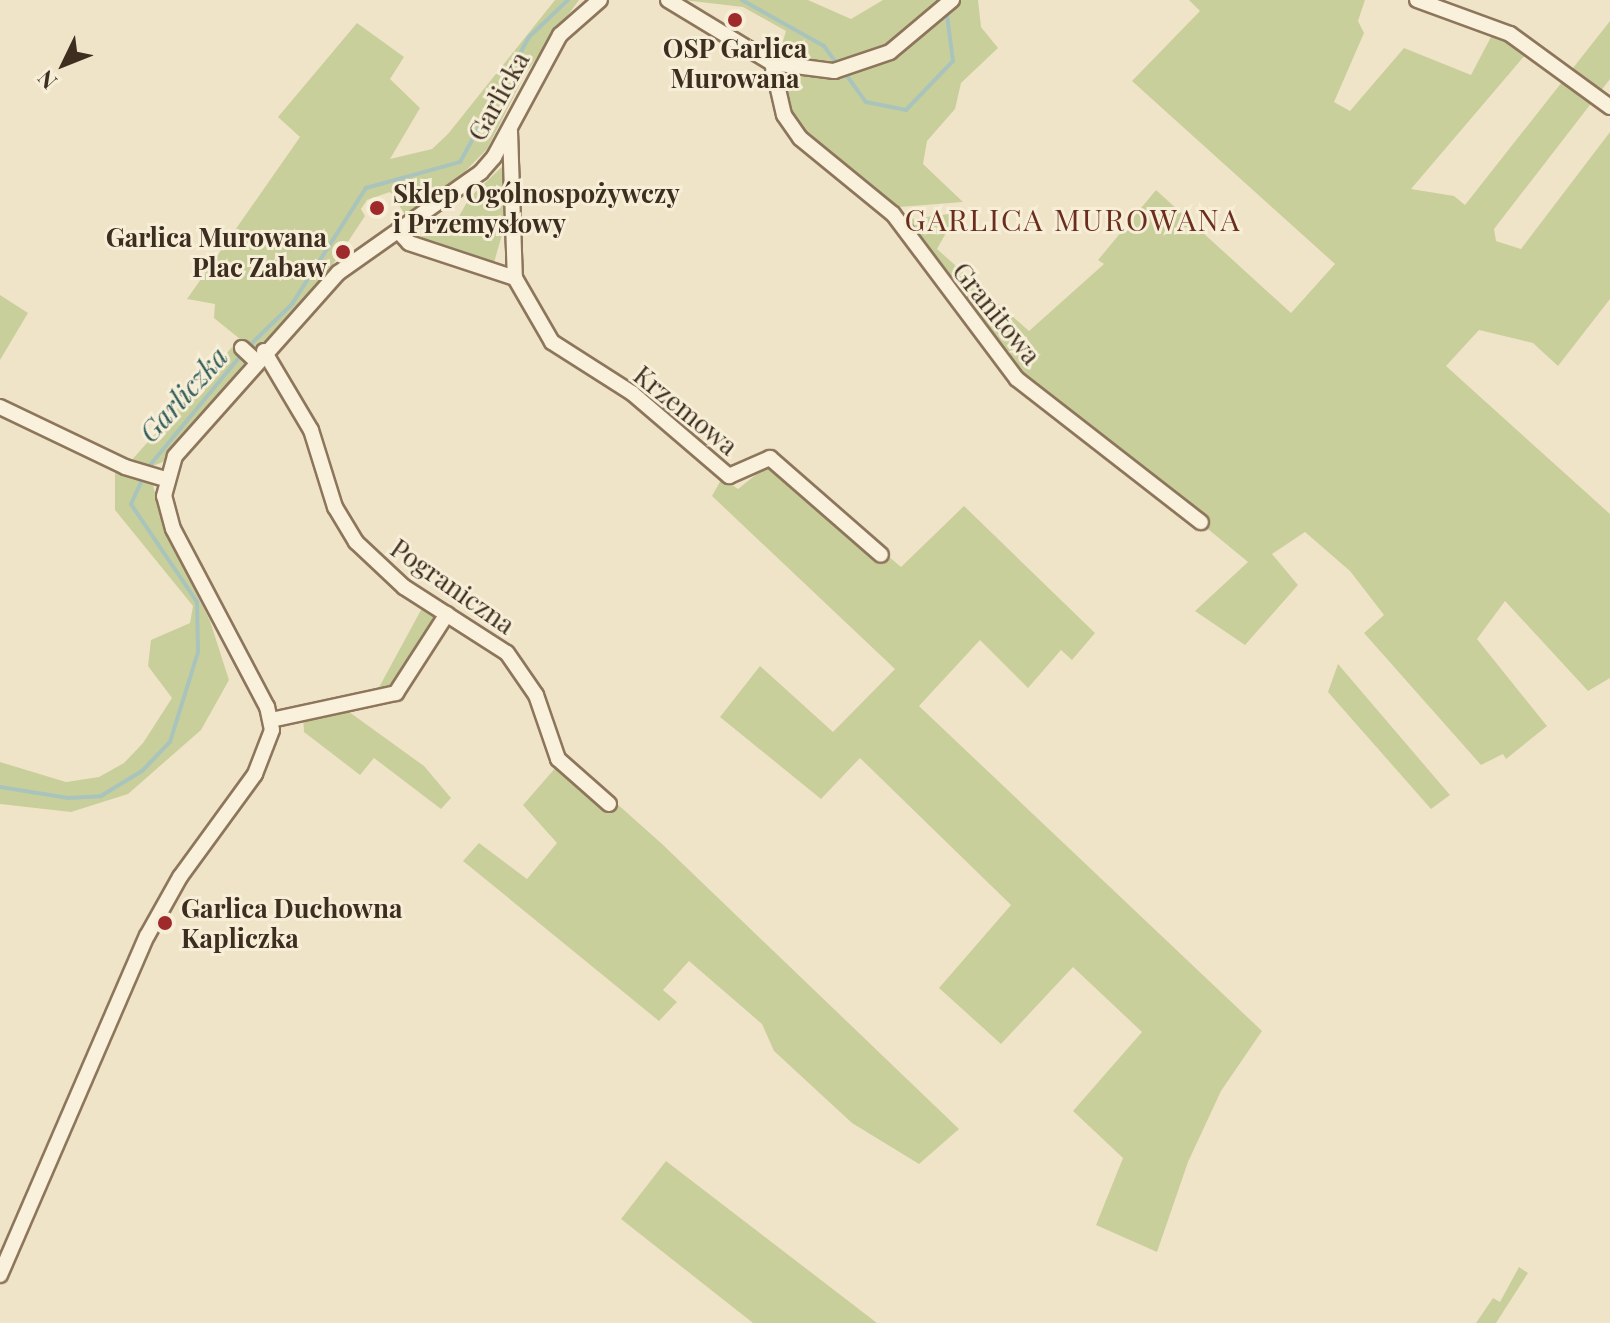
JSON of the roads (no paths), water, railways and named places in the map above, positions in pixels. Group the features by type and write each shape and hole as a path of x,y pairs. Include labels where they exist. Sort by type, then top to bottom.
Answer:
{"street":[{"name":"Garlicka","path":"165,479 175,456 253,354 338,273 481,172 560,35 600,0"},
{"path":"668,0 772,63 834,71 851,69 890,52 952,0"},
{"path":"1417,0 1510,34 1610,107"},
{"name":"Granitowa","path":"772,63 784,115 800,138 893,214 1017,379 1201,522"},
{"name":"Krzemowa","path":"510,126 515,278 552,342 632,393 729,476 739,474 758,459 770,458 881,555"},
{"path":"398,231 409,243 515,278"},
{"name":"Pograniczna","path":"253,354 311,430 335,507 356,542 404,587 480,632 514,661 536,695 558,759 609,804"},
{"path":"0,407 145,473 165,479 173,529 271,720 268,749 255,774 180,877 147,936 0,1275"},
{"path":"271,720 396,693 447,614"}],"waterway":[{"name":"Garliczka","path":"248,347 292,304 366,188 460,162 529,37 568,0"},
{"name":"Garliczka","path":"742,0 824,46 838,65"},
{"name":"Garliczka","path":"844,72 866,102 906,110 953,61 946,8"},
{"name":"Garliczka","path":"146,470 242,354"},
{"name":"Garliczka","path":"0,787 68,798 101,796 142,771 170,742 198,652 197,602 131,504 143,478"}],"place":[{"name":"OSP Garlica Murowana","path":"735,20"},
{"name":"Sklep Ogólnospożywczy i Przemysłowy","path":"377,208"},
{"name":"Garlica Murowana Plac Zabaw","path":"343,252"},
{"name":"Garlica Duchowna Kapliczka","path":"165,923"}],"district":[{"name":"GARLICA MUROWANA","path":"1073,219"}]}
